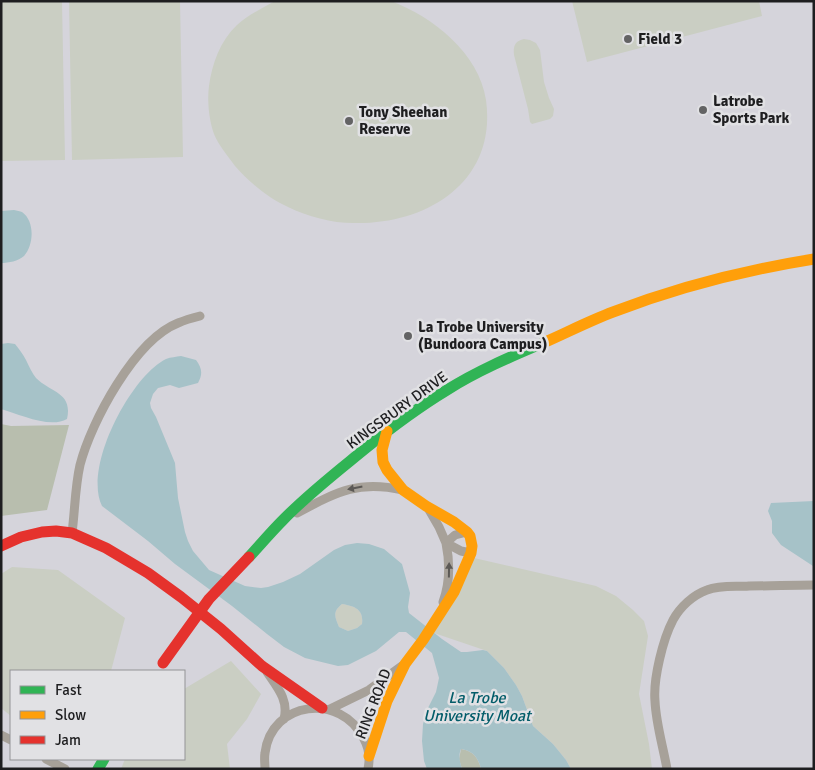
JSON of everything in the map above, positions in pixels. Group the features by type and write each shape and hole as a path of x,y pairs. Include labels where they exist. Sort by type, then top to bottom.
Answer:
{"main road":[{"name":"KINGSBURY DRIVE","path":"160,667 209,600 282,521 387,431 433,399 466,379 527,349 615,312 686,287 772,266 814,259"},
{"name":"RING ROAD","path":"387,431 382,450 383,462 387,470 403,490 467,532"},
{"path":"1,546 21,537 56,531 72,533 106,548 148,573 182,597 262,666 326,708"},
{"path":"467,532 470,536 472,553"},
{"name":"RING ROAD","path":"369,756 387,701 405,664 454,592 472,553"}],"street":[{"path":"72,533 80,465 87,445 109,398 133,360 150,342 160,333 177,323 200,316"},
{"name":"RING ROAD","path":"282,521 339,492 355,487 388,487 403,490"},
{"name":"RING ROAD","path":"426,506 439,526 449,555 448,583 437,619"},
{"path":"467,532 454,535 446,543 461,551 472,553"},
{"path":"667,769 654,699 658,665 674,619 697,594 715,588 814,584"},
{"name":"RING ROAD","path":"284,719 308,708 326,708 369,690 405,664"},
{"path":"262,666 284,700 285,713 284,719 270,736 265,752 265,769"},
{"path":"326,708 342,714 361,731 369,756 368,769"},
{"path":"48,760 65,769"}],"shaded area":[{"name":"La Trobe University (Bundoora Campus)","path":"1,1 814,1 814,769 1,769"},
{"path":"1,1 62,1 65,160 1,161"},
{"path":"69,1 180,1 183,157 72,160"},
{"name":"Tony Sheehan Reserve","path":"275,1 391,1 423,17 452,39 464,52 482,83 486,100 487,128 481,153 469,174 453,192 433,205 410,215 385,221 340,222 313,217 296,211 273,199 240,172 218,143 214,134 208,104 210,78 221,46 231,31 246,18"},
{"name":"Field 3","path":"572,1 759,1 762,16 587,62"},
{"path":"524,39 536,43 540,50 544,82 554,109 553,116 550,119 532,124 514,55 515,44"},
{"path":"474,558 596,586 616,596 644,621 648,636 639,694 652,769 571,769 553,744 533,726 516,685 504,668 487,651 434,633"},
{"path":"12,567 58,570 125,618 111,670 10,670 10,715 1,708 1,574"},
{"path":"342,604 354,607 360,612 362,624 357,628 348,631 339,627 335,615"},
{"path":"231,661 261,694 247,719 227,744 230,769 121,769 125,760 185,760 185,688"}],"green space":[{"path":"1,424 11,426 69,425 47,510 1,516"},
{"path":"461,749 469,751 474,755 481,769 462,769 459,759"}],"water":[{"path":"14,210 22,212 29,221 32,233 30,246 22,258 1,263 1,211"},
{"path":"1,344 15,344 36,378 64,398 68,410 67,419 60,422 43,422 1,409"},
{"name":"La Trobe University Moat","path":"181,356 196,360 200,366 201,377 198,383 179,388 170,385 158,388 153,394 150,403 175,463 178,498 188,541 193,551 209,570 245,586 261,588 283,582 300,574 334,550 345,545 369,544 384,549 402,564 410,593 409,613 461,652 487,651 504,668 516,685 533,726 553,744 571,769 481,769 474,755 469,751 461,749 459,757 462,769 427,769 424,761 422,741 423,724 436,692 439,678 432,653 406,632 399,632 376,651 348,665 338,666 305,658 284,647 102,506 98,490 99,470 104,448 113,425 138,384 152,369 166,359","holes":["342,604 354,607 360,612 362,624 357,628 348,631 339,627 335,615"]},
{"path":"814,501 813,566 781,545 772,533 772,521 768,511 771,503"}],"traffic: fast":[{"path":"249,557 293,510 313,492 406,418 470,377 543,343"},
{"path":"98,769 103,760"}],"traffic: slow":[{"path":"543,343 637,303 687,287 763,268 814,259"},
{"path":"369,756 387,701 405,664 454,592 471,553 472,546 467,532 403,490 387,470 383,462 382,450 387,431"}],"traffic: jam":[{"path":"1,546 21,537 56,531 72,533 106,548 148,573 181,597 221,629 262,666 322,708"},
{"path":"163,663 209,599 249,557"}],"place":[{"name":"Field 3","path":"628,39"},
{"name":"Latrobe Sports Park","path":"703,110"},
{"name":"Tony Sheehan Reserve","path":"349,121"},
{"name":"La Trobe University (Bundoora Campus)","path":"408,336"}]}
